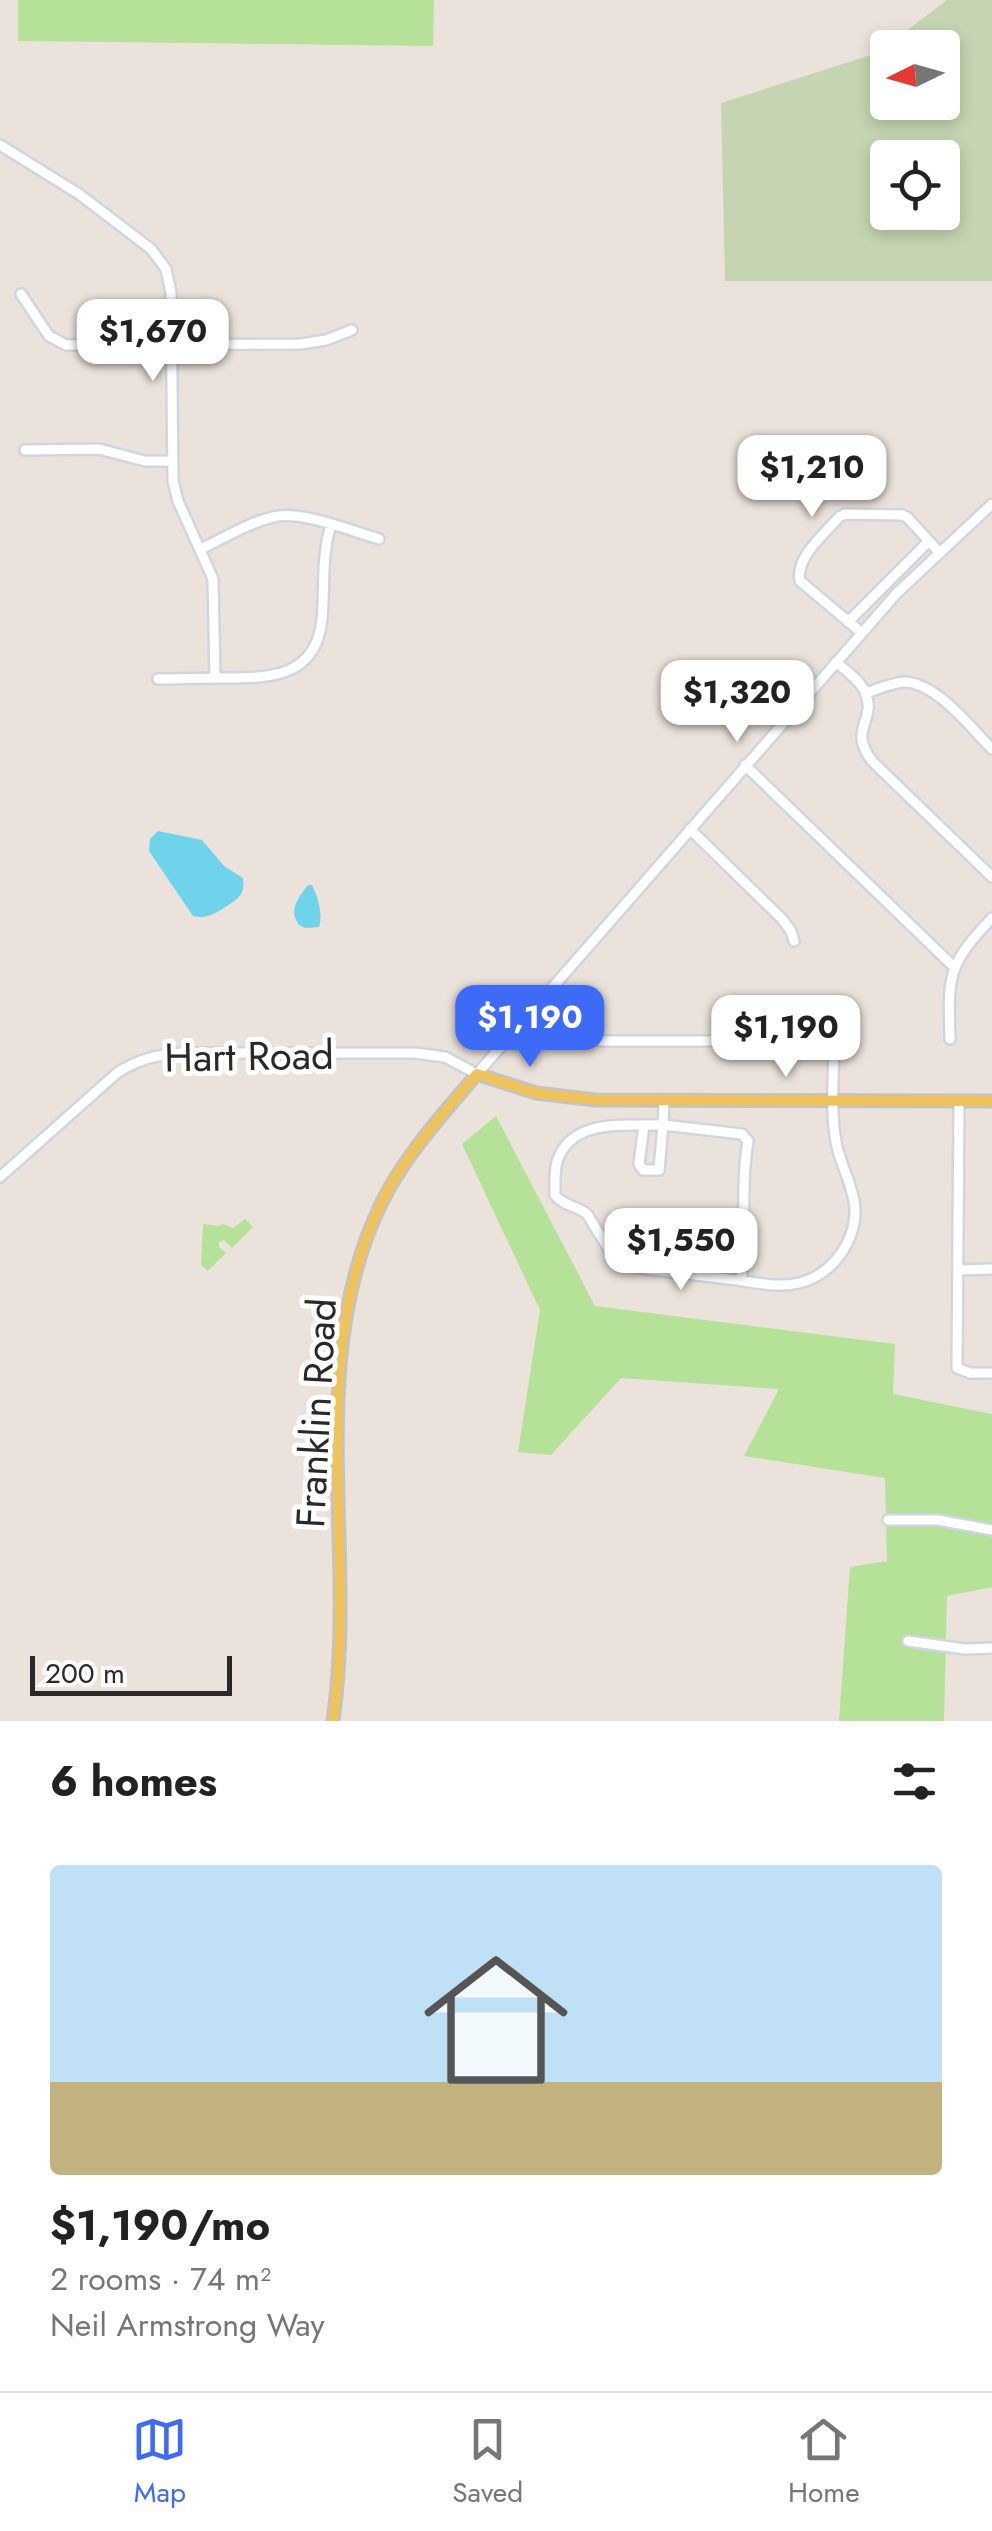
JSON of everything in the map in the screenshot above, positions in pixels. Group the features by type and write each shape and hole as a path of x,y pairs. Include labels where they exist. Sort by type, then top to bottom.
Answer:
{"main road":[{"path":"477,1074 536,1093 596,1100 992,1100"},
{"name":"Franklin Road","path":"333,1721 339,1637 340,1364 349,1296 368,1236 396,1178 416,1147 477,1074"}],"street":[{"path":"0,145 78,194 158,256 165,268 171,288 174,491 214,584 216,678"},
{"path":"21,294 43,328 62,344 79,346 302,344 352,330"},
{"path":"25,450 99,450 135,459 172,461"},
{"name":"Franklin Road","path":"477,1074 836,662 939,552 992,504"},
{"path":"862,634 800,581 798,573 802,561 840,517 902,514 939,552"},
{"path":"201,549 276,516 291,516 379,539"},
{"path":"158,679 274,676 293,669 308,656 321,628 323,558 331,525"},
{"path":"848,622 929,541"},
{"path":"836,662 866,693 868,707 861,736 864,750 992,877"},
{"path":"866,693 897,683 921,685 937,695 992,748"},
{"path":"745,766 954,967"},
{"path":"690,829 782,918 794,941"},
{"path":"950,1039 949,992 954,967 992,918"},
{"path":"601,1041 834,1041 837,1146 853,1191 855,1218 850,1238 836,1260 807,1280 777,1286 637,1268 620,1262 586,1214 557,1198 557,1163 566,1146 594,1127 664,1125 742,1134 748,1141 741,1281"},
{"name":"Hart Road","path":"0,1177 116,1073 152,1056 415,1053 445,1057 477,1074"},
{"path":"644,1126 638,1164 642,1170 658,1170 664,1100"},
{"path":"959,1100 957,1368 992,1373"},
{"path":"959,1270 992,1269"},
{"path":"888,1520 938,1520 992,1530"},
{"path":"908,1640 965,1649 992,1648"}],"green space":[{"path":"18,0 434,0 433,46 18,41"},
{"path":"947,0 992,0 992,281 725,281 721,103 870,55 870,120 960,120 960,30 907,30"},
{"path":"496,1116 595,1306 895,1344 893,1394 992,1414 992,1587 947,1596 944,1721 839,1721 850,1567 887,1561 885,1478 744,1456 779,1389 621,1378 551,1455 518,1452 540,1310 462,1144"},
{"path":"245,1219 253,1227 232,1248 224,1240 219,1242 226,1253 208,1271 201,1265 203,1224 233,1228"}],"water":[{"path":"158,831 202,840 224,866 243,878 240,895 211,915 193,916 149,851 150,839"},
{"path":"308,885 312,885 318,900 319,927 299,925 294,914"}]}
